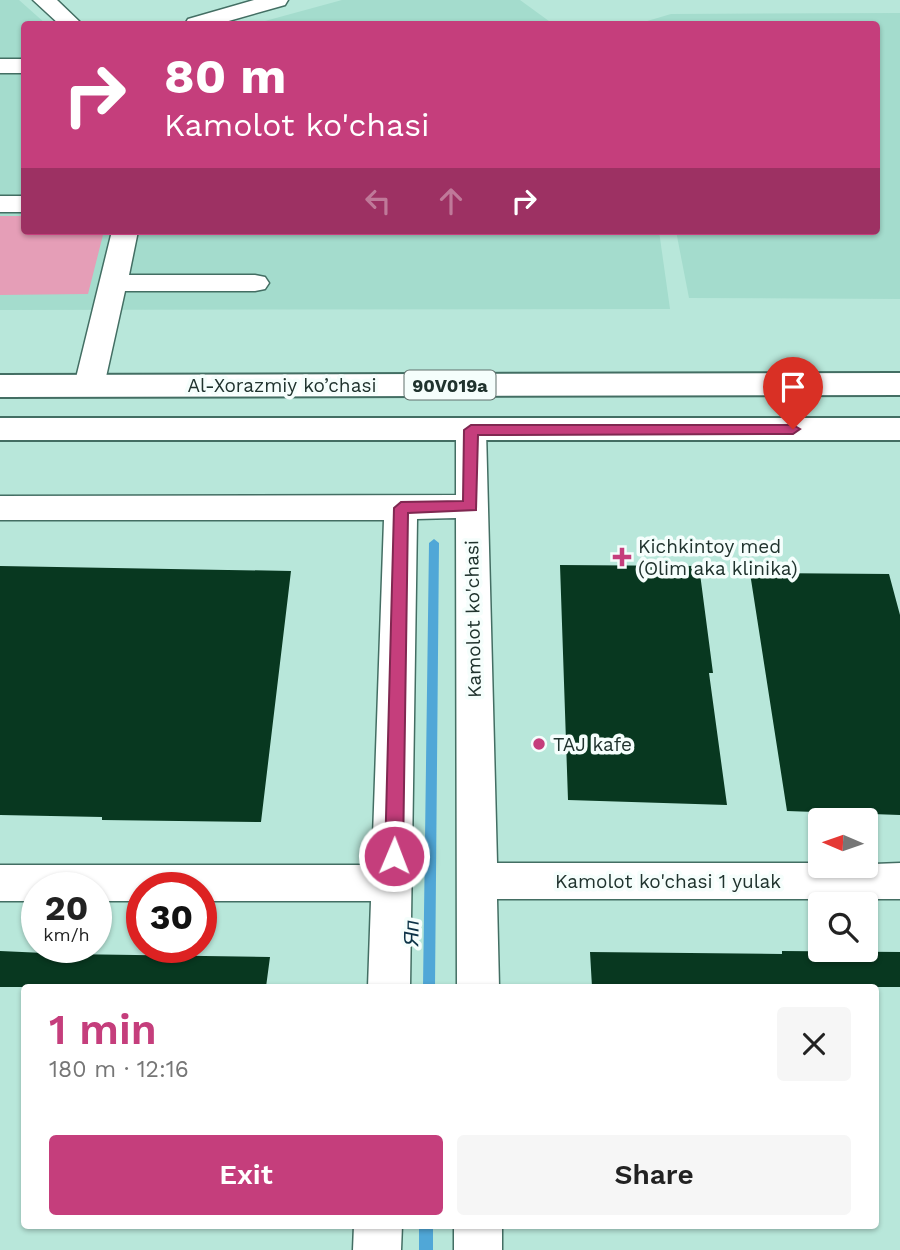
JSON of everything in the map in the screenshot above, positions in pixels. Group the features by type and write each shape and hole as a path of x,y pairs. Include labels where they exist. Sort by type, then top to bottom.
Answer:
{"main road":[{"name":"Al-Xorazmiy ko’chasi","path":"0,386 900,384"},
{"path":"0,429 900,429"}],"street":[{"path":"44,0 68,21"},
{"path":"207,21 277,0"},
{"path":"0,66 21,66"},
{"path":"0,204 21,204"},
{"path":"89,386 124,235"},
{"path":"113,282 255,283"},
{"name":"Kamolot ko'chasi","path":"471,430 478,984"},
{"path":"0,508 471,506"},
{"path":"389,984 394,883 401,508"},
{"name":"Kamolot ko'chasi 1 yulak","path":"478,881 900,881"},
{"path":"0,883 394,883"},
{"path":"377,1250 378,1229"},
{"path":"478,1229 478,1250"}],"shaded area":[{"path":"0,0 19,0 43,21 21,21 21,235 660,235 670,309 0,310"},
{"path":"342,0 520,0 549,21 265,21"},
{"path":"900,13 900,299 689,298 677,235 880,235 880,21 647,21 671,14"},
{"path":"0,216 21,216 21,235 103,235 88,294 0,295"}],"building":[{"path":"560,565 699,566 713,673 709,673 727,805 568,800"},
{"path":"0,566 291,571 261,822 102,820 102,817 0,815"},
{"path":"750,573 889,574 900,615 900,815 878,814 878,808 808,808 808,812 787,811"},
{"path":"0,951 21,952 21,963 112,963 112,955 126,955 126,963 217,963 217,956 270,957 266,984 21,984 21,987 0,987"},
{"path":"782,951 808,951 808,962 878,962 878,952 900,952 900,987 879,987 879,984 592,984 590,952 782,954"}],"waterway":[{"name":"Яп","path":"429,984 434,543"},
{"name":"Яп","path":"426,1229 426,1250"}],"place":[{"name":"Kichkintoy med (Olim aka klinika)","path":"622,557"},
{"name":"TAJ kafe","path":"539,744"}],"route":[{"path":"394,856 401,508 471,506 471,430 793,429"}]}
